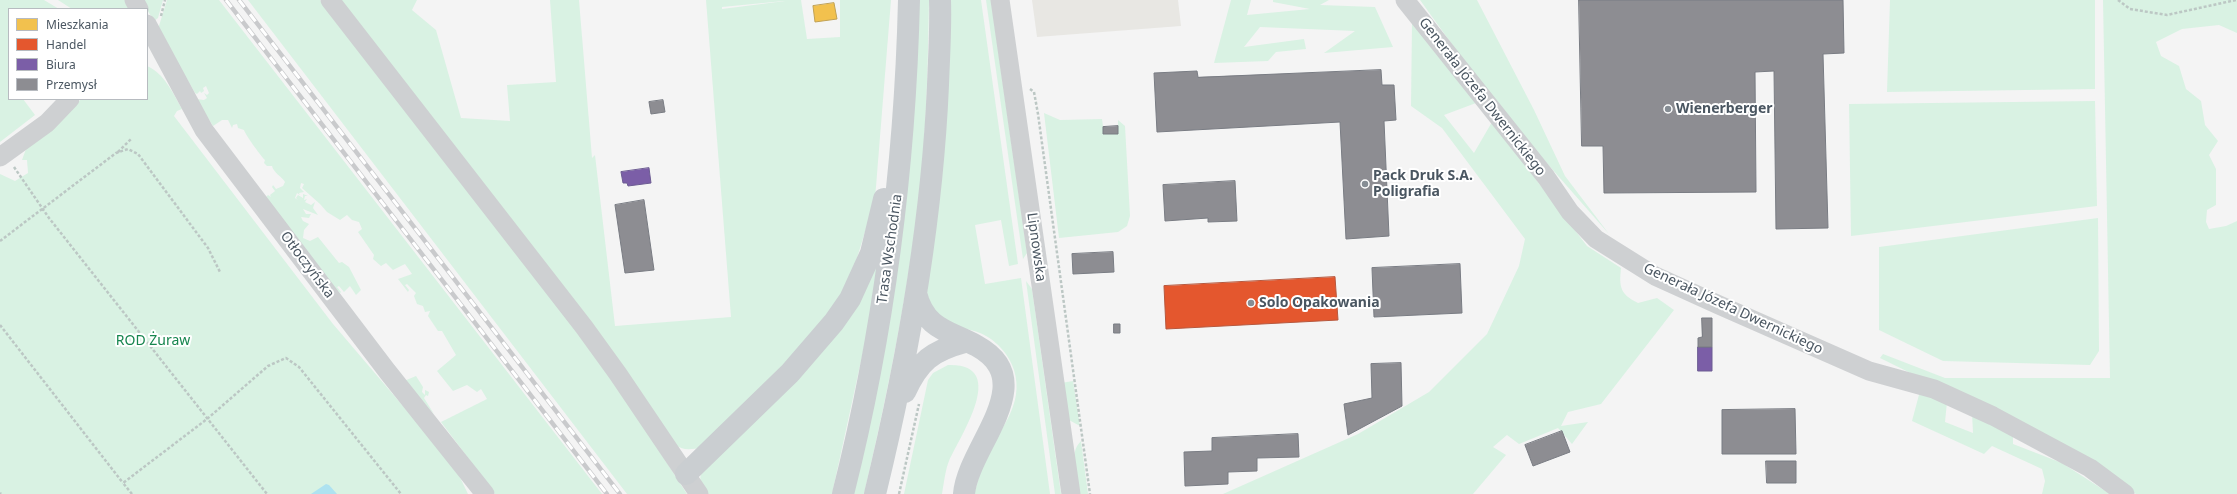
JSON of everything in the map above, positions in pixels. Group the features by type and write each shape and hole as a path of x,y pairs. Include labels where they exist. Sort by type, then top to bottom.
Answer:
{"main road":[{"name":"Trasa Wschodnia","path":"843,494 867,393 890,264 902,153 908,69 909,0"},
{"path":"875,494 894,417 928,218 933,159 940,0"},
{"path":"686,474 804,357 834,322 850,299 872,253 886,187 902,153"},
{"path":"916,293 922,308 932,322 965,342 986,351 994,360 1003,377 1004,395 1000,407 972,463 964,494"},
{"path":"894,417 911,379 921,364 936,352 965,342"}],"street":[{"path":"330,0 584,327 699,494"},
{"name":"Lipnowska","path":"1000,0 1071,494"},
{"name":"Generała Józefa Dwernickiego","path":"1406,0 1546,177 1570,212 1596,239 1655,276 1719,305 1869,371 1934,389 1993,416 2090,468 2125,494"},
{"name":"Otłoczyńska","path":"150,36 204,130 382,365 486,494"},
{"path":"2,155 47,123 69,100"}],"path":[{"path":"2118,0 2130,9 2167,15 2236,0"},
{"path":"0,241 116,153 131,139"},
{"path":"116,153 128,149 138,154 208,248 220,272"},
{"path":"2,155 267,494"},
{"path":"0,325 132,494"},
{"path":"123,483 207,419 268,366 286,358 299,367 401,494"},
{"path":"899,494 919,403"}],"shaded area":[{"path":"1032,0 1178,0 1181,26 1037,37"}],"green space":[{"path":"0,0 44,0 57,8 8,8 8,100 24,100 35,115 0,142"},
{"path":"58,0 127,0 131,8 70,8"},
{"path":"141,0 163,0 158,18 154,21 148,11 148,8 146,8"},
{"path":"167,0 219,0 602,494 495,494 441,422 487,399 481,389 477,392 467,385 453,391 437,371 456,355 442,331 438,331 428,316 430,311 425,312 423,306 417,304 414,296 416,293 407,284 405,285 409,290 408,292 398,279 412,274 405,264 393,270 386,263 381,266 373,259 374,255 358,232 362,229 359,222 352,220 347,215 340,220 327,212 302,188 304,184 301,183 300,188 304,192 299,193 300,195 297,193 295,198 298,200 296,198 298,195 303,198 303,194 308,196 305,196 304,200 307,199 305,202 311,205 315,202 313,208 318,215 303,209 306,214 311,214 309,218 301,217 303,221 309,224 304,230 303,238 310,241 318,237 339,263 342,262 349,267 361,290 356,295 350,286 344,292 339,286 337,287 341,292 340,293 335,288 266,197 268,195 271,197 270,195 275,191 272,187 273,185 276,189 283,186 285,182 284,180 272,166 267,166 264,163 265,160 253,145 244,130 238,128 237,124 233,125 232,128 228,120 222,120 213,126 196,99 204,100 207,98 204,93 207,95 209,93 206,86 203,88 204,91 201,93 200,91 197,94 195,93 158,29"},
{"path":"248,0 320,0 610,375 687,494 627,494"},
{"path":"341,0 417,0 412,10 436,30 461,118 510,121 507,85 556,82 550,0 579,0 592,158 595,155 615,326 731,317 706,0 801,0 807,39 840,37 840,0 891,0 875,199 850,281 815,333 702,447 687,449 681,448 674,444","holes":["785,1 722,9 722,7"]},
{"path":"917,0 929,0 928,63 922,169 912,251 882,414 864,494 852,494"},
{"path":"949,0 981,0 1018,264 1009,266 1001,220 975,225 985,284 1021,278 1050,494 974,494 985,459 1003,428 1013,406 1016,395 1014,370 1009,358 991,339 976,331 951,326 943,322 936,315 931,306 927,292"},
{"path":"986,0 991,0 1027,253 1023,259"},
{"path":"1231,0 1251,0 1247,15 1310,9 1273,2 1273,0 1329,0 1320,5 1375,7 1393,47 1324,53 1355,31 1260,27 1244,47 1304,39 1306,49 1276,52 1268,61 1214,63"},
{"path":"1420,0 1477,0 1534,110 1565,176 1609,234 1495,104"},
{"path":"1890,0 2095,0 2095,89 1887,92"},
{"path":"2103,0 2237,0 2237,33 2219,25 2182,29 2156,42 2161,56 2179,66 2186,89 2201,101 2205,125 2218,141 2209,155 2216,169 2216,205 2207,210 2206,222 2209,229 2226,226 2237,221 2237,494 2136,494 2091,462 1880,358 1883,354 1945,378 2110,378"},
{"path":"1412,23 1476,103 1444,115 1474,153 1492,122 1587,246 1621,268 1620,280 1624,293 1638,303 1657,298 1674,310 1601,404 1568,412 1561,426 1588,422 1572,444 1558,428 1519,444 1507,435 1493,447 1506,455 1473,494 1223,494 1358,434 1429,392 1487,334 1519,266 1525,239 1442,128 1411,106"},
{"name":"ROD Żuraw","path":"148,66 158,73 171,90 182,109 177,111 174,116 333,324 455,467 468,494 0,494 0,174 15,181 28,173 27,160 22,160 26,149 69,113 80,100 148,100"},
{"path":"2095,101 2097,206 1851,236 1849,104"},
{"path":"1044,113 1060,120 1102,119 1104,134 1118,134 1118,120 1125,126 1130,216 1127,226 1118,232 1059,238"},
{"path":"2098,218 2099,351 2090,365 1943,361 1879,330 1879,247"},
{"path":"883,236 868,329 832,494 707,494 700,481 701,471 807,366"},
{"path":"1026,281 1032,289 1061,494 1055,494"},
{"path":"948,365 966,368 976,376 978,388 976,403 970,419 949,461 942,494 904,494 928,380 933,373"},
{"path":"416,376 423,387 422,392 425,395 425,390 429,392 428,396 426,395 424,398 434,414 404,381"},
{"path":"1073,381 1080,426 1069,420 1061,383"},
{"path":"1920,391 1947,402 1945,422 1973,433 1972,413 2013,435 2013,444 2062,463 2110,494 2042,494 2045,481 2042,469 1992,446 1984,454 1912,421"},
{"path":"1081,441 1088,494 1077,494 1074,473 1075,452"}],"water":[{"path":"326,484 329,485 337,494 311,494"}],"building: Mieszkania":[{"path":"834,3 837,19 815,22 813,6"}],"building: Handel":[{"name":"Solo Opakowania","path":"1335,277 1338,320 1166,329 1164,286"}],"building: Biura":[{"path":"649,168 651,183 628,186 627,183 623,183 621,172"},
{"path":"1698,347 1712,347 1712,371 1698,371"}],"building: Przemysł":[{"name":"Wienerberger","path":"1579,0 1843,0 1844,53 1823,54 1828,228 1776,229 1774,71 1755,72 1756,192 1604,193 1603,146 1582,146"},
{"name":"Pack Druk S.A. Poligrafia","path":"1381,70 1382,85 1394,85 1396,120 1384,121 1389,236 1346,239 1340,122 1157,132 1154,73 1197,71 1198,77"},
{"path":"663,100 665,112 651,114 649,102"},
{"path":"1118,126 1118,134 1103,134 1103,127"},
{"path":"1235,181 1237,221 1208,222 1208,218 1165,221 1163,185"},
{"path":"644,200 654,270 625,273 615,205"},
{"path":"1113,252 1114,272 1073,274 1072,254"},
{"path":"1460,264 1462,313 1374,317 1372,268"},
{"path":"1702,318 1712,318 1712,347 1698,347 1698,338 1702,337"},
{"path":"1114,324 1120,324 1120,333 1114,333"},
{"path":"1401,363 1402,406 1348,435 1344,404 1372,398 1371,364"},
{"path":"1795,409 1796,454 1722,454 1722,410"},
{"path":"1562,431 1570,452 1533,466 1525,445"},
{"path":"1298,434 1299,457 1257,458 1257,471 1228,472 1228,484 1185,486 1184,452 1212,451 1212,438"},
{"path":"1766,461 1796,461 1796,483 1767,483"}],"railway":[{"path":"226,0 607,494"},
{"path":"239,0 620,494"}],"place":[{"name":"Wienerberger","path":"1668,109"},
{"name":"Pack Druk S.A. Poligrafia","path":"1365,184"},
{"name":"Solo Opakowania","path":"1251,303"}]}
